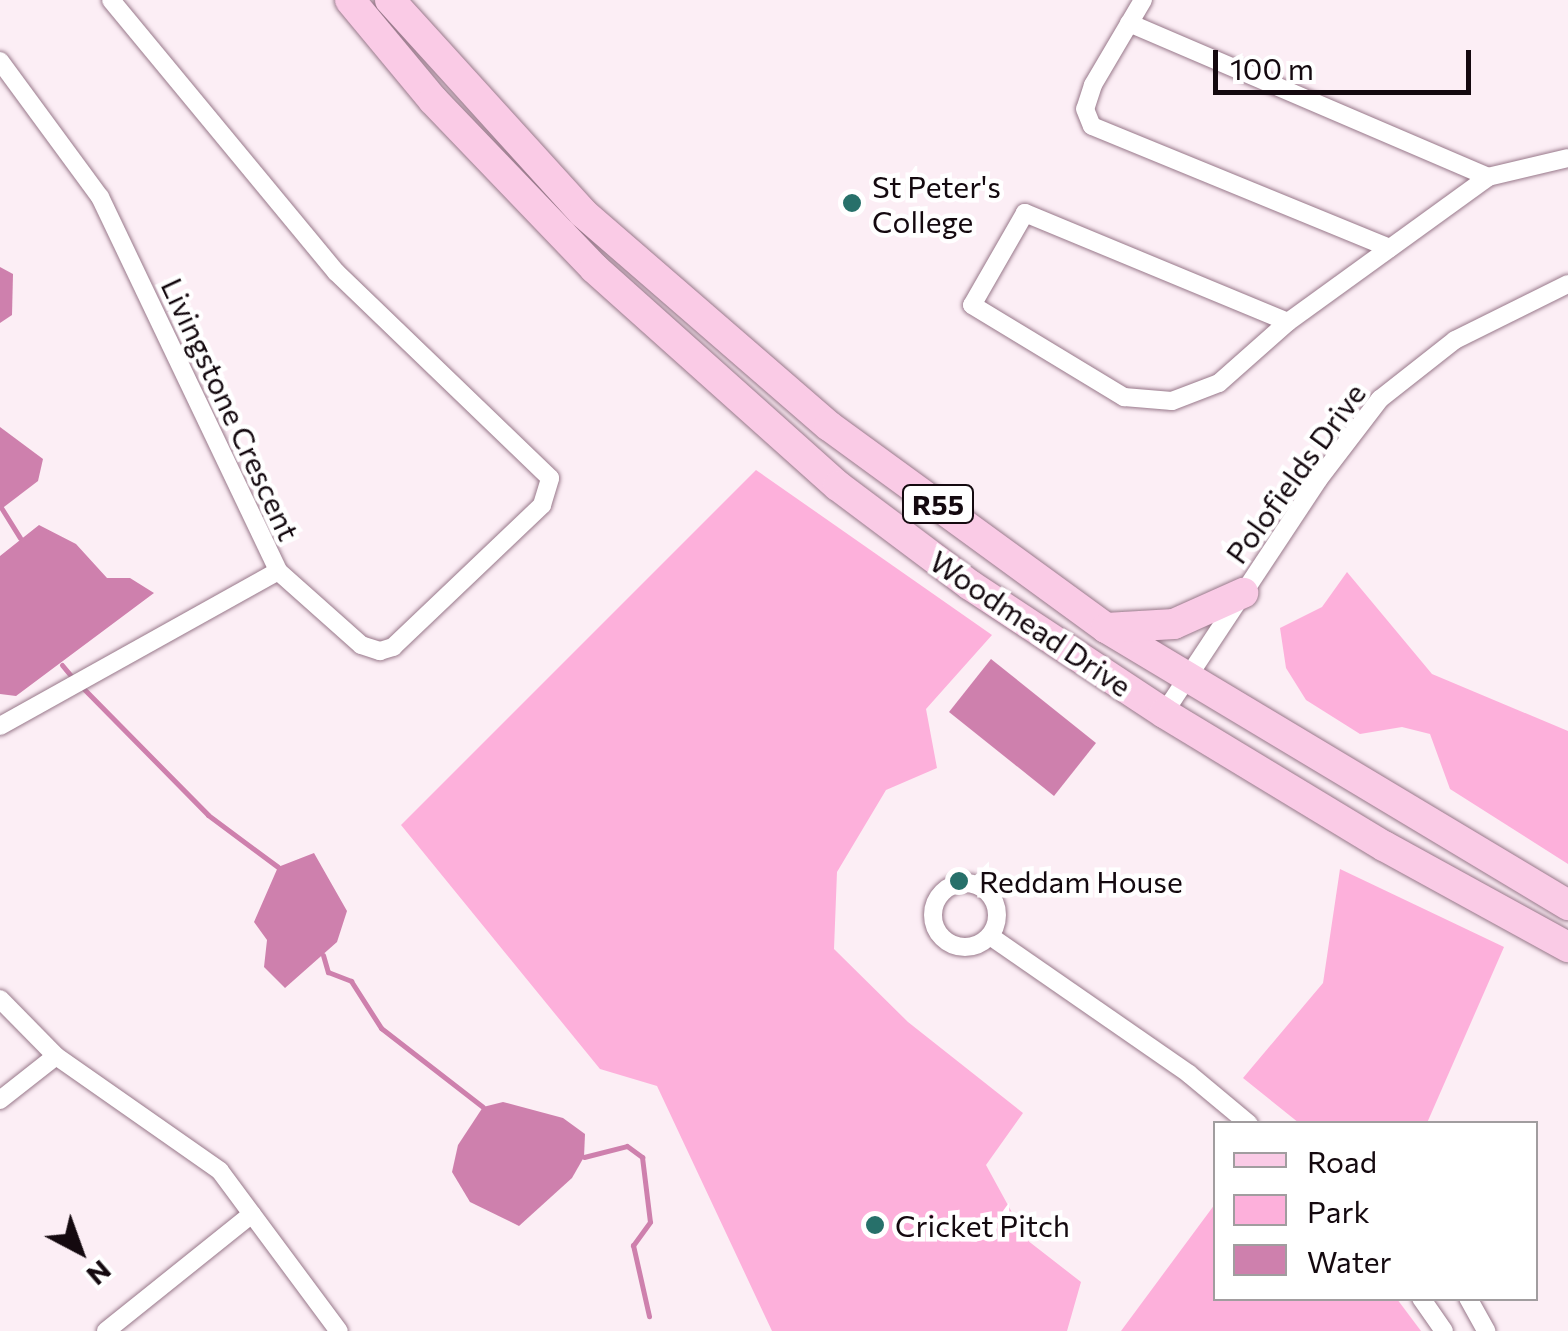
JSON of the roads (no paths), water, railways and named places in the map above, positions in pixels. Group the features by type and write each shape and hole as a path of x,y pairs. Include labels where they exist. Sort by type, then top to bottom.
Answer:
{"main road":[{"name":"Woodmead Drive","path":"350,0 516,190 678,346 853,497 970,585 1164,713 1384,846 1568,946"},
{"name":"Woodmead Drive","path":"390,0 487,114 612,238 829,426 1106,628 1568,905"},
{"path":"1106,628 1186,621 1243,593"}],"street":[{"name":"Livingstone Crescent","path":"0,61 100,197 278,571 361,644 380,651 408,636 542,505 550,478 336,272 111,0"},
{"path":"1143,0 1093,84 1085,108 1092,126 1390,248"},
{"path":"1129,23 1488,177"},
{"path":"1288,322 1025,214 972,305 1124,397 1172,401 1220,383 1288,322 1488,177 1568,158"},
{"name":"Polofields Drive","path":"1164,713 1243,593 1380,400 1455,340 1568,284"},
{"path":"0,726 278,571"},
{"path":"990,936 1189,1074 1245,1121"},
{"path":"0,999 56,1056 189,1144 252,1214 339,1331"},
{"path":"0,1100 56,1056"},
{"path":"106,1331 252,1214"},
{"path":"1422,1301 1444,1331"},
{"path":"1470,1301 1486,1331"}],"water":[{"path":"0,267 13,274 12,315 0,323"},
{"path":"0,427 43,459 38,481 0,510"},
{"path":"39,525 76,544 107,578 130,578 154,593 16,696 0,694 0,556"},
{"path":"991,659 1096,743 1054,796 949,712"},
{"path":"314,853 347,911 337,942 285,988 264,967 267,940 254,922 278,867"},
{"path":"503,1102 563,1118 585,1134 584,1157 572,1178 519,1226 470,1202 452,1172 458,1145 483,1107"}],"waterway":[{"path":"2,509 20,538"},
{"path":"62,665 73,678"},
{"path":"81,686 208,815 278,867"},
{"path":"323,955 328,972 351,981 381,1028 483,1107"},
{"path":"584,1157 627,1146 642,1157 650,1222 633,1245 649,1316"}],"place":[{"name":"St Peter's College","path":"852,203"},
{"name":"Reddam House","path":"959,881"},
{"name":"Cricket Pitch","path":"875,1225"}]}
